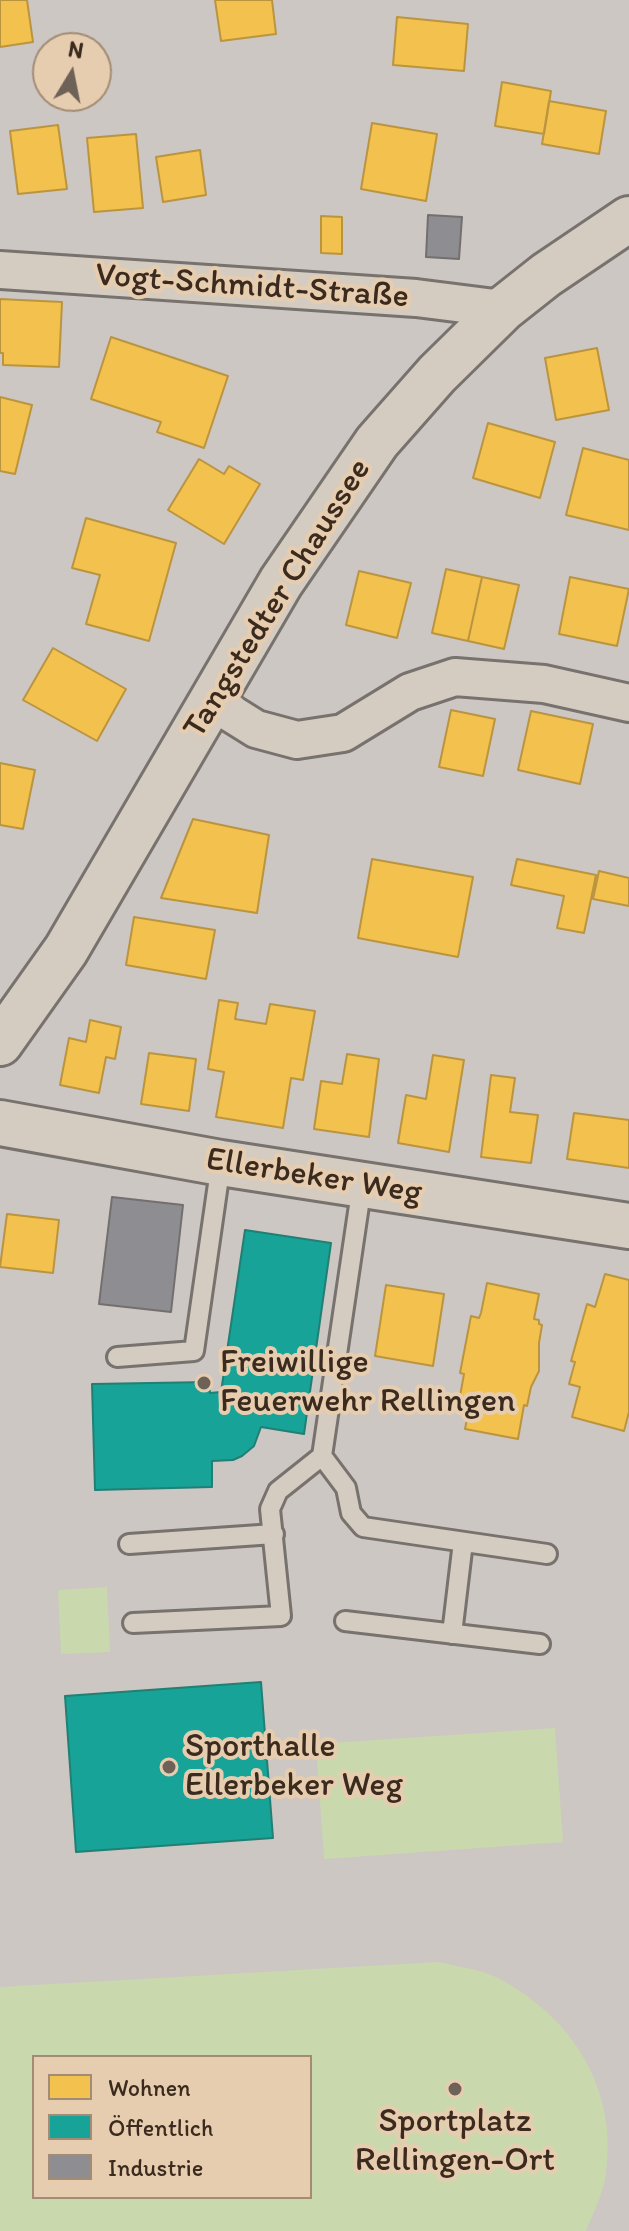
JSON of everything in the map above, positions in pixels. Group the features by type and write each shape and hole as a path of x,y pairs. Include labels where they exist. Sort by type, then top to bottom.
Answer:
{"main road":[{"name":"Tangstedter Chaussee","path":"0,1043 66,950 281,582 377,442 437,374 503,309 546,275 629,219"},
{"name":"Ellerbeker Weg","path":"0,1123 221,1163 629,1226"}],"street":[{"name":"Vogt-Schmidt-Straße","path":"0,270 387,296 503,309"},
{"path":"212,696 232,714 256,729 297,740 343,733 410,692 455,677 544,684 629,703"}],"lane":[{"path":"117,1357 194,1351 221,1163"},
{"path":"133,1623 281,1616 270,1509 278,1491 322,1456 362,1185"},
{"path":"322,1456 346,1488 351,1513 363,1527 547,1554"},
{"path":"129,1544 274,1534"},
{"path":"452,1634 463,1542"},
{"path":"345,1621 540,1644"}],"green space":[{"path":"107,1587 110,1652 61,1654 58,1590"},
{"path":"555,1728 563,1842 324,1859 316,1744"},
{"name":"Sportplatz Rellingen-Ort","path":"439,1962 498,1978 549,2014 586,2061 598,2088 605,2117 608,2147 605,2179 586,2231 0,2231 0,1987"}],"building: Wohnen":[{"path":"0,0 27,0 32,42 0,47"},
{"path":"215,0 272,0 276,34 221,41"},
{"path":"397,17 468,24 464,71 393,65"},
{"path":"502,82 551,91 544,134 495,126"},
{"path":"549,101 606,111 599,154 542,144"},
{"path":"372,123 437,134 426,201 361,189"},
{"path":"58,125 67,189 18,194 10,131"},
{"path":"136,134 143,208 94,212 87,138"},
{"path":"200,150 206,195 163,202 156,157"},
{"path":"321,216 342,217 342,254 321,253"},
{"path":"0,299 62,302 59,367 3,365 3,353 0,353"},
{"path":"111,337 228,376 204,448 157,432 161,422 91,399"},
{"path":"597,348 609,410 556,420 545,358"},
{"path":"0,397 32,405 15,474 0,471"},
{"path":"488,423 555,442 540,498 473,478"},
{"path":"583,448 629,460 629,530 566,515"},
{"path":"199,459 224,474 229,466 260,484 224,544 168,510"},
{"path":"86,518 176,543 149,641 86,624 100,575 72,568"},
{"path":"446,569 482,577 468,641 432,633"},
{"path":"359,571 411,583 397,638 346,625"},
{"path":"482,577 519,585 504,649 468,641"},
{"path":"570,577 629,589 617,646 559,634"},
{"path":"53,648 126,689 97,741 23,700"},
{"path":"451,710 495,719 483,776 439,767"},
{"path":"531,711 593,724 580,784 518,770"},
{"path":"0,763 35,770 23,829 0,825"},
{"path":"193,819 269,835 257,913 161,898"},
{"path":"372,859 473,877 458,957 358,938"},
{"path":"517,859 596,875 584,933 557,928 564,896 511,885"},
{"path":"599,871 629,878 629,906 593,899"},
{"path":"134,917 215,930 206,979 126,965"},
{"path":"219,1000 238,1003 235,1019 266,1024 270,1004 315,1011 303,1080 291,1078 283,1128 216,1117 224,1072 208,1069"},
{"path":"90,1020 121,1027 115,1059 106,1057 99,1093 60,1085 69,1038 86,1042"},
{"path":"149,1053 196,1059 189,1111 141,1104"},
{"path":"347,1054 379,1059 369,1137 314,1129 321,1081 342,1084"},
{"path":"433,1055 464,1060 449,1152 398,1143 406,1095 426,1099"},
{"path":"491,1075 515,1078 510,1112 538,1115 531,1163 481,1157"},
{"path":"574,1113 629,1120 629,1168 567,1159"},
{"path":"7,1214 59,1220 53,1273 0,1267"},
{"path":"605,1274 629,1280 629,1412 624,1431 572,1417 580,1387 569,1384 575,1362 571,1361 587,1304 595,1307"},
{"path":"487,1283 539,1294 534,1319 542,1325 539,1371 527,1406 524,1405 518,1439 465,1429 471,1398 460,1396 464,1374 460,1373 471,1316 479,1318"},
{"path":"386,1285 444,1294 433,1366 375,1356"}],"building: Öffentlich":[{"path":"245,1230 331,1243 304,1434 261,1427 254,1446 242,1456 233,1460 212,1461 212,1487 95,1490 92,1384 209,1382 210,1393 221,1392"},
{"name":"Sporthalle Ellerbeker Weg","path":"261,1682 273,1838 76,1852 65,1696"}],"building: Industrie":[{"path":"428,215 462,217 459,259 426,257"},
{"path":"112,1197 183,1205 171,1312 99,1304"}],"place":[{"name":"Freiwillige Feuerwehr Rellingen","path":"204,1383"},
{"name":"Sporthalle Ellerbeker Weg","path":"169,1767"},
{"name":"Sportplatz Rellingen-Ort","path":"455,2089"}]}
